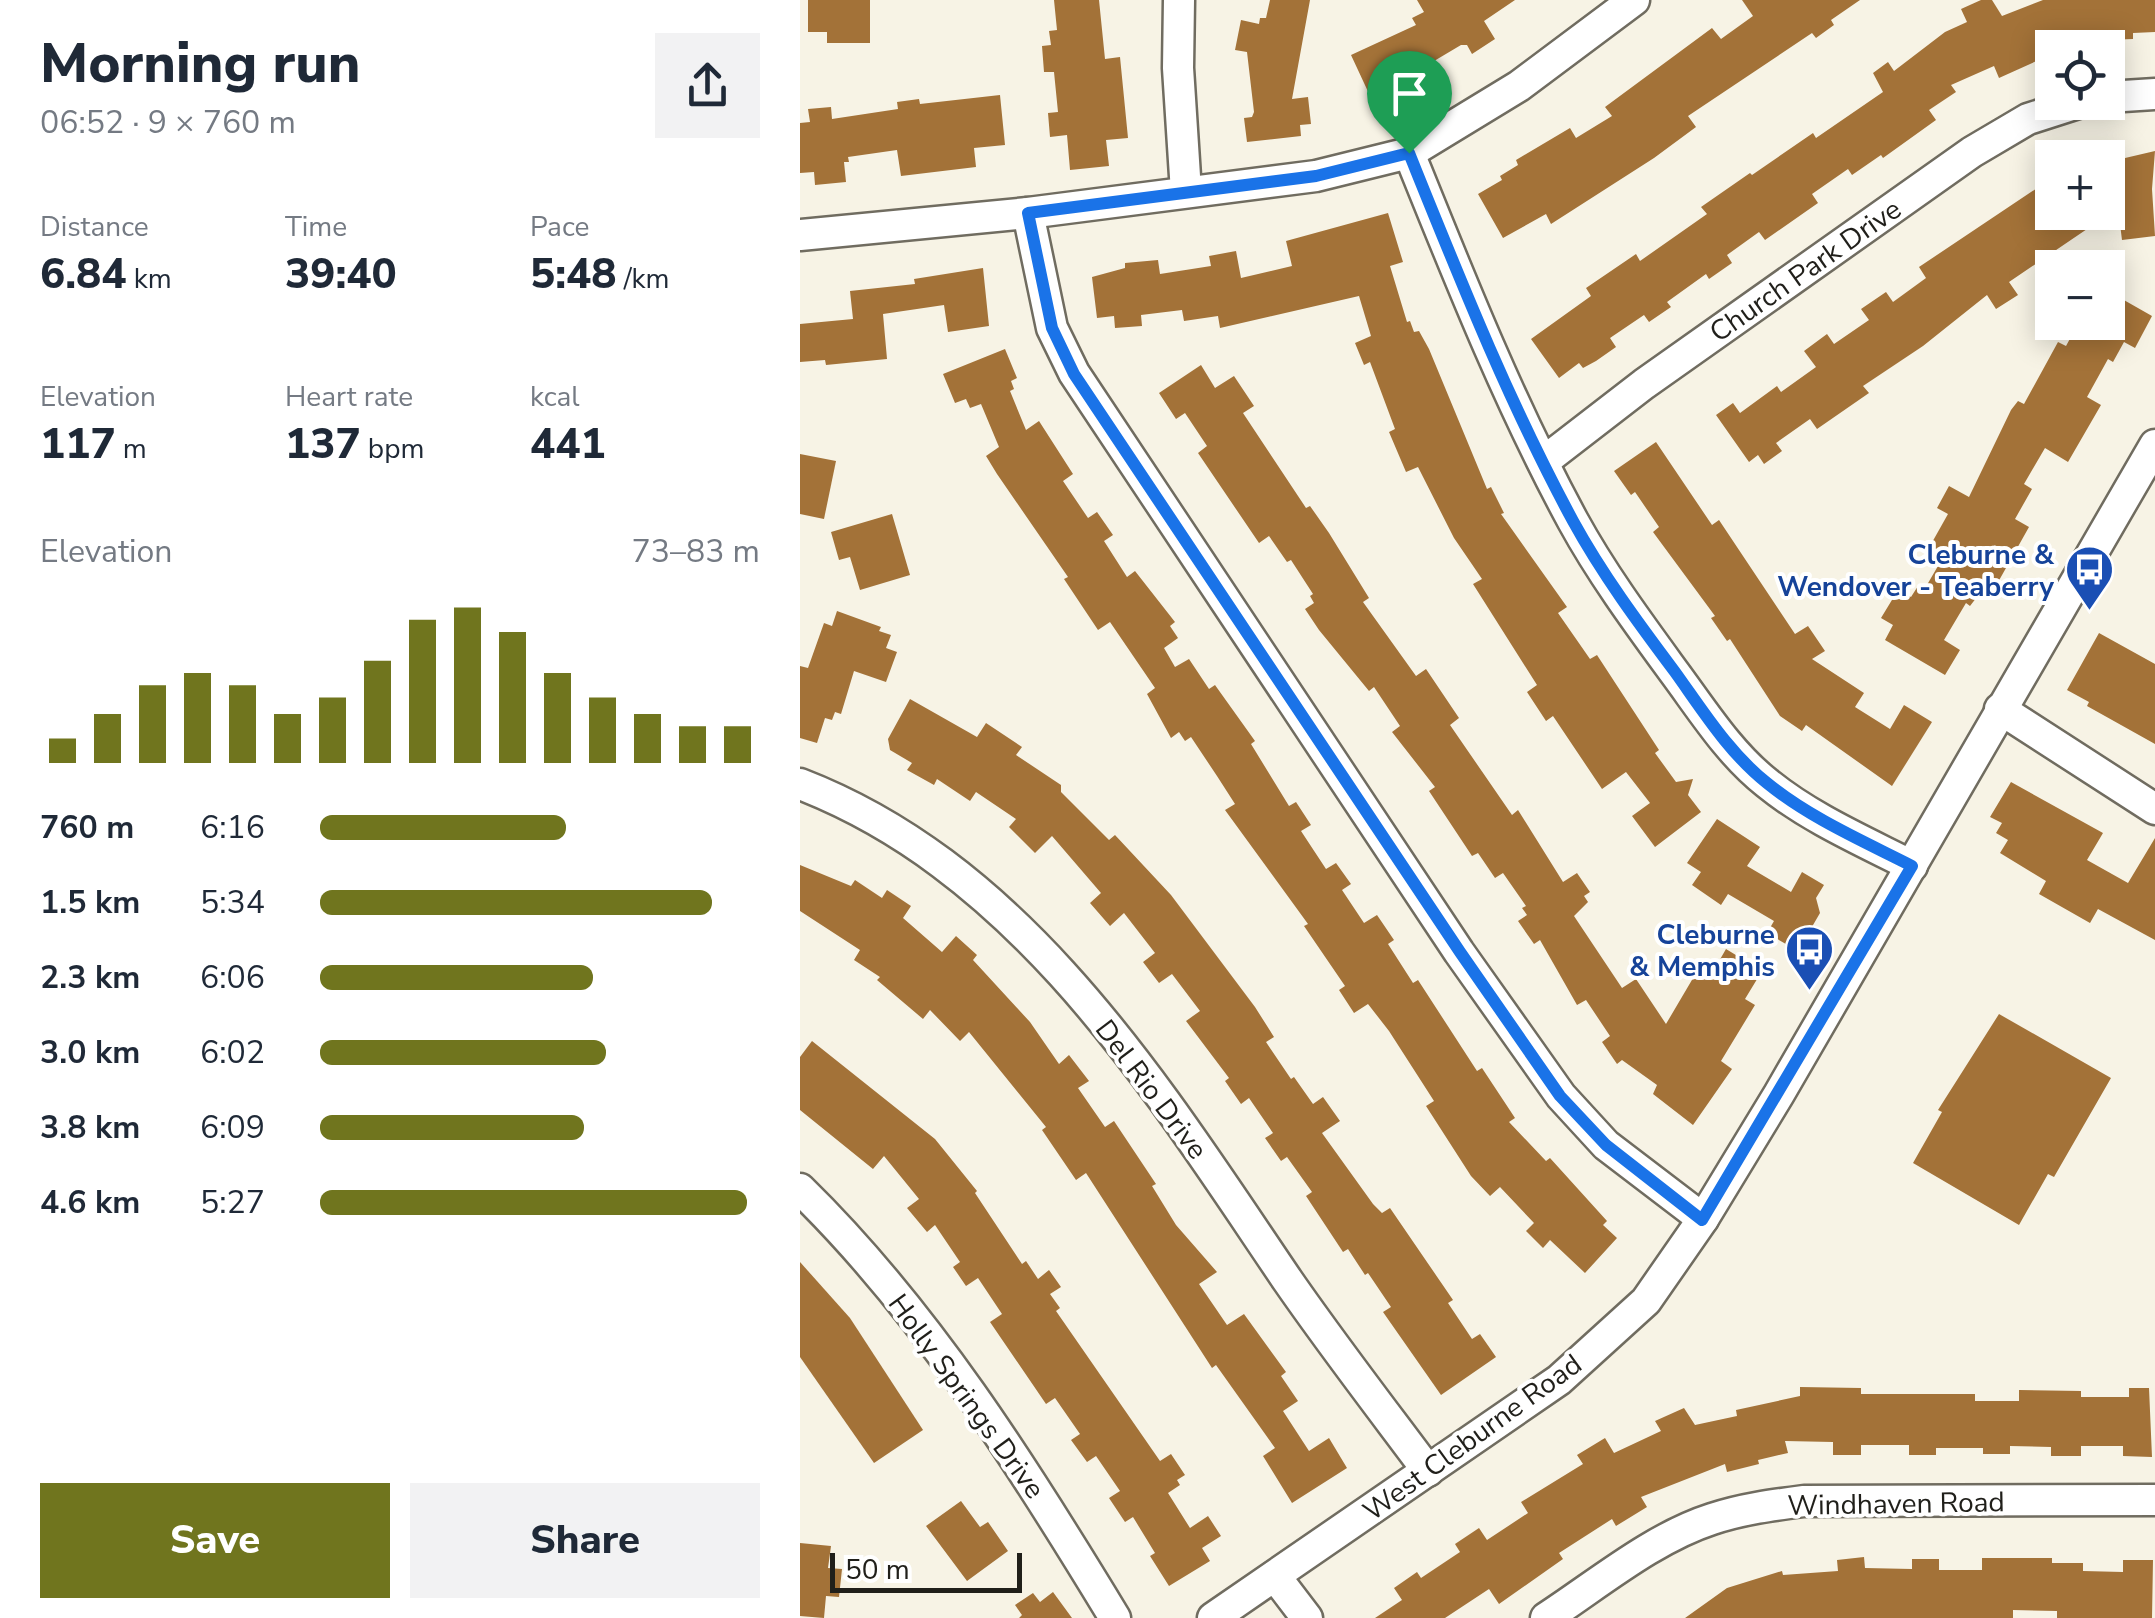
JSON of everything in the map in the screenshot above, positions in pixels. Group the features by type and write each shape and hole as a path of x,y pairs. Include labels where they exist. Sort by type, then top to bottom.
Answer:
{"street":[{"path":"1179,0 1178,68 1186,192"},
{"path":"800,234 1028,213 1316,176 1409,153 1519,86 1634,0"},
{"path":"2125,97 2155,94"},
{"name":"Church Park Drive","path":"1543,462 1644,384 1972,152 2035,117"},
{"path":"1409,153 1476,320 1543,462 1575,524 1635,618 1729,747 1767,783 1827,823 1912,866"},
{"path":"1028,213 1052,328 1074,374 1460,952 1560,1096 1606,1145 1702,1220"},
{"name":"West Cleburne Road","path":"1213,1618 1560,1380 1646,1301 1702,1220 2155,445"},
{"path":"2000,709 2155,809"},
{"name":"Del Rio Drive","path":"800,784 911,842 1009,919 1058,968 1171,1109 1316,1320 1428,1471"},
{"name":"Holly Springs Drive","path":"800,1188 840,1228 942,1358 1045,1503 1115,1618"},
{"name":"Windhaven Road","path":"1546,1618 1656,1546 1710,1519 1762,1506 1804,1501 2155,1500"},
{"path":"1275,1576 1307,1618"}],"building":[{"path":"808,0 870,0 870,43 827,43 827,32 808,32"},
{"path":"1054,0 1099,0 1105,59 1120,57 1128,138 1106,140 1109,166 1070,170 1067,135 1050,137 1048,113 1058,112 1054,72 1044,72 1042,46 1051,45 1049,31 1057,30"},
{"path":"1270,0 1310,0 1292,99 1308,97 1311,124 1300,125 1301,136 1247,142 1244,118 1252,117 1254,112 1247,52 1235,50 1241,20 1259,24 1260,18 1266,18"},
{"path":"1417,0 1515,0 1484,21 1495,39 1472,54 1467,45 1461,45 1424,67 1428,75 1371,98 1351,55 1416,25 1412,18 1424,12"},
{"path":"1742,0 1860,0 1831,20 1834,25 1816,38 1812,33 1688,116 1696,127 1654,158 1551,224 1546,214 1503,238 1478,194 1502,180 1500,176 1518,165 1516,160 1570,128 1576,138 1612,116 1605,107 1712,28 1721,39 1753,16"},
{"path":"1981,0 1992,0 2002,16 2043,0 2155,0 2155,32 2133,33 2133,39 2125,39 2125,30 2035,30 2035,62 1999,78 1994,66 1951,85 1956,92 1929,110 1936,120 1883,158 1881,155 1852,175 1848,169 1812,194 1818,203 1765,240 1759,232 1727,255 1732,263 1709,279 1706,274 1667,302 1671,307 1649,322 1644,315 1610,338 1616,347 1596,361 1583,368 1579,363 1559,378 1531,339 1591,296 1586,288 1636,254 1640,261 1707,214 1701,207 1813,133 1816,138 1883,92 1873,73 1888,62 1894,71 1945,32 1967,22 1961,9"},
{"path":"1000,95 1005,145 974,148 976,167 901,176 897,150 848,157 849,162 844,162 846,182 815,185 814,172 800,173 800,123 810,122 808,109 831,107 832,119 898,109 897,102 919,99 920,104"},
{"path":"2155,151 2155,236 2122,240 2125,158"},
{"path":"2035,189 2035,230 2086,230 2056,250 2035,250 2035,264 2009,282 2018,295 1996,309 1987,295 1923,346 1863,386 1869,393 1817,429 1810,419 1776,443 1782,451 1764,464 1758,455 1749,462 1716,415 1733,403 1740,413 1777,386 1781,392 1816,367 1804,351 1827,334 1834,344 1869,320 1861,309 1886,292 1893,302 1926,278 1919,267"},
{"path":"1388,213 1403,262 1390,266 1407,322 1410,321 1414,332 1419,331 1429,349 1487,489 1491,487 1504,513 1501,514 1567,607 1558,613 1590,659 1597,655 1659,750 1655,753 1676,782 1693,779 1688,795 1701,812 1655,847 1632,816 1650,803 1626,772 1602,789 1553,716 1546,721 1527,692 1537,685 1473,584 1482,579 1454,538 1418,467 1406,472 1389,432 1395,429 1370,362 1364,365 1355,343 1371,336 1359,296 1220,328 1218,316 1184,321 1182,310 1141,315 1142,326 1115,328 1114,316 1097,318 1092,277 1125,268 1125,263 1158,260 1160,274 1211,266 1209,256 1236,251 1241,278 1292,266 1286,241"},
{"path":"983,268 989,326 948,332 944,305 883,314 887,359 826,365 825,360 800,362 800,324 853,319 850,291 915,284 914,279"},
{"path":"2125,301 2152,316 2135,348 2124,342 2113,362 2108,359 2087,397 2101,405 2068,462 2045,448 2024,484 2032,489 2015,519 2029,527 1997,584 1990,580 1970,606 1966,603 1944,640 1960,650 1945,675 1885,640 1893,625 1881,618 1898,590 1911,597 1918,586 1924,590 1945,554 1930,546 1948,514 1937,508 1949,486 1969,497 2011,410 2018,401 2024,404 2058,342 2066,346 2069,340 2125,340"},
{"path":"1005,349 1017,378 1011,381 1014,389 1010,391 1026,430 1039,421 1073,474 1063,481 1088,518 1097,512 1113,535 1104,541 1127,577 1135,571 1175,622 1170,626 1178,638 1164,648 1175,667 1189,659 1209,689 1215,685 1255,741 1251,744 1289,806 1296,802 1311,825 1301,831 1326,869 1336,863 1351,884 1342,890 1364,923 1377,915 1394,940 1388,944 1413,983 1418,980 1477,1071 1482,1068 1515,1118 1509,1122 1546,1161 1550,1158 1607,1221 1603,1225 1617,1238 1585,1273 1550,1240 1543,1248 1526,1231 1534,1223 1500,1187 1490,1196 1471,1176 1426,1106 1434,1101 1389,1031 1368,1004 1354,1013 1339,990 1345,986 1304,926 1308,924 1225,810 1235,804 1191,737 1185,741 1179,732 1171,738 1147,694 1155,688 1110,622 1098,630 1064,579 1068,577 997,474 986,456 999,447 981,404 970,408 966,399 955,403 943,374"},
{"path":"1201,365 1215,388 1234,376 1254,406 1243,413 1306,508 1310,506 1329,533 1369,598 1363,602 1416,676 1426,669 1459,718 1450,725 1512,815 1518,810 1563,882 1577,873 1590,892 1584,896 1588,902 1574,916 1622,988 1636,979 1666,1024 1699,968 1711,975 1726,949 1762,971 1745,999 1755,1005 1721,1061 1732,1069 1693,1125 1653,1094 1657,1085 1622,1060 1617,1064 1602,1042 1610,1036 1586,1000 1577,1005 1540,940 1534,944 1518,921 1527,915 1522,908 1526,906 1503,873 1495,878 1478,853 1472,856 1429,791 1435,787 1392,732 1400,726 1374,687 1369,691 1305,609 1314,603 1310,596 1313,594 1291,560 1287,562 1269,536 1259,543 1198,453 1207,446 1185,413 1176,419 1159,393"},
{"path":"1656,442 1712,525 1719,520 1795,634 1808,626 1825,651 1812,659 1864,693 1855,707 1890,729 1904,705 1932,722 1892,786 1806,725 1802,731 1780,716 1730,639 1727,641 1711,618 1715,616 1653,532 1659,527 1635,492 1631,495 1614,471"},
{"path":"800,454 836,461 824,519 800,514"},
{"path":"892,514 910,575 860,590 850,557 839,560 831,532"},
{"path":"837,611 881,627 879,631 891,635 886,648 897,652 886,682 854,671 841,714 835,712 832,720 825,718 817,743 800,738 800,666 808,668 824,623 832,626"},
{"path":"2099,633 2155,664 2155,744 2087,706 2089,702 2067,690"},
{"path":"910,699 977,737 986,723 1022,747 1016,755 1061,785 1061,792 1109,840 1115,835 1171,895 1255,1007 1274,1037 1266,1042 1291,1079 1294,1077 1313,1104 1323,1097 1340,1121 1322,1133 1373,1204 1382,1213 1390,1208 1453,1300 1448,1303 1472,1339 1480,1334 1496,1357 1441,1395 1383,1312 1391,1307 1368,1273 1365,1275 1348,1249 1343,1252 1306,1196 1312,1192 1287,1157 1281,1161 1265,1138 1273,1133 1249,1098 1241,1104 1225,1081 1229,1078 1186,1021 1200,1011 1172,974 1159,983 1143,962 1155,953 1124,913 1110,926 1090,903 1101,893 1052,836 1035,853 1009,827 1016,819 976,792 970,801 937,779 934,785 907,770 912,763 890,750 888,739"},
{"path":"2011,782 2103,833 2087,860 2128,883 2155,838 2155,940 2098,909 2090,923 2039,894 2046,881 2000,853 2008,840 1996,833 2002,823 1990,817"},
{"path":"1717,819 1760,847 1747,866 1791,892 1802,872 1824,885 1816,898 1820,913 1798,951 1767,933 1774,921 1728,894 1721,905 1692,885 1701,872 1687,863"},
{"path":"800,865 851,886 855,880 882,898 887,890 911,906 903,918 942,952 956,936 977,955 973,960 1030,1022 1059,1064 1069,1055 1089,1081 1078,1088 1105,1127 1114,1121 1156,1184 1152,1186 1176,1225 1217,1272 1199,1284 1227,1325 1244,1314 1286,1372 1281,1376 1298,1401 1283,1411 1309,1451 1329,1438 1347,1468 1292,1503 1263,1456 1275,1448 1216,1365 1212,1368 1086,1173 1076,1180 1042,1130 1046,1127 969,1032 960,1041 930,1010 923,1019 877,980 880,977 854,960 860,950 800,911"},
{"path":"1999,1014 2111,1078 2054,1177 2048,1174 2019,1225 1913,1163 1942,1112 1938,1110"},
{"path":"812,1041 935,1139 977,1191 1022,1264 1026,1261 1038,1279 1049,1270 1061,1287 1050,1294 1060,1308 1056,1311 1160,1461 1171,1454 1185,1475 1177,1480 1180,1485 1168,1493 1190,1528 1208,1516 1221,1536 1202,1548 1210,1561 1169,1586 1133,1517 1125,1522 1109,1498 1120,1491 1096,1456 1087,1462 1071,1440 1080,1434 1055,1398 1046,1404 990,1322 1002,1314 978,1278 966,1286 953,1267 960,1262 935,1225 927,1232 907,1208 919,1199 884,1156 873,1169 800,1110 800,1057"},
{"path":"800,1262 850,1318 923,1430 874,1463 800,1357"},
{"path":"1800,1387 1861,1388 1861,1394 1975,1394 1975,1401 2019,1401 2019,1390 2081,1391 2081,1397 2129,1397 2129,1388 2149,1388 2152,1457 2123,1456 2123,1446 2081,1446 2081,1456 2051,1456 2051,1447 2010,1446 2010,1454 1983,1454 1983,1448 1936,1448 1936,1455 1909,1455 1909,1445 1861,1445 1861,1455 1833,1455 1833,1442 1785,1441 1788,1453 1727,1472 1725,1464 1641,1497 1647,1507 1616,1526 1612,1519 1559,1553 1563,1559 1499,1604 1489,1589 1445,1618 1375,1618 1402,1600 1394,1588 1417,1572 1421,1578 1460,1552 1455,1544 1479,1528 1487,1540 1528,1513 1521,1502 1583,1464 1577,1455 1605,1438 1614,1453 1661,1431 1655,1421 1684,1408 1695,1425 1737,1416 1736,1410 1800,1396"},
{"path":"961,1501 980,1527 988,1522 1008,1551 967,1581 926,1526"},
{"path":"800,1543 831,1546 828,1568 842,1569 839,1597 826,1596 824,1618 800,1616"},
{"path":"1864,1557 1865,1568 1912,1569 1912,1559 1939,1559 1939,1570 1982,1570 1982,1558 2052,1558 2052,1563 2083,1563 2083,1571 2123,1572 2123,1560 2153,1560 2152,1618 2057,1618 2057,1611 2013,1610 2013,1618 1685,1618 1727,1588 1782,1571 1783,1575 1838,1571 1837,1560"},
{"path":"1053,1592 1072,1618 1019,1618 1022,1615 1015,1605 1033,1593 1040,1602"}],"place":[{"name":"Cleburne & Wendover - Teaberry","path":"2089,612"},
{"name":"Cleburne & Memphis","path":"1810,992"}],"route":[{"path":"1409,153 1476,320 1543,462 1575,524 1635,618 1729,747 1767,783 1827,823 1912,866 1702,1220 1606,1145 1560,1096 1074,374 1052,328 1028,213 1316,176 1409,153"}]}
